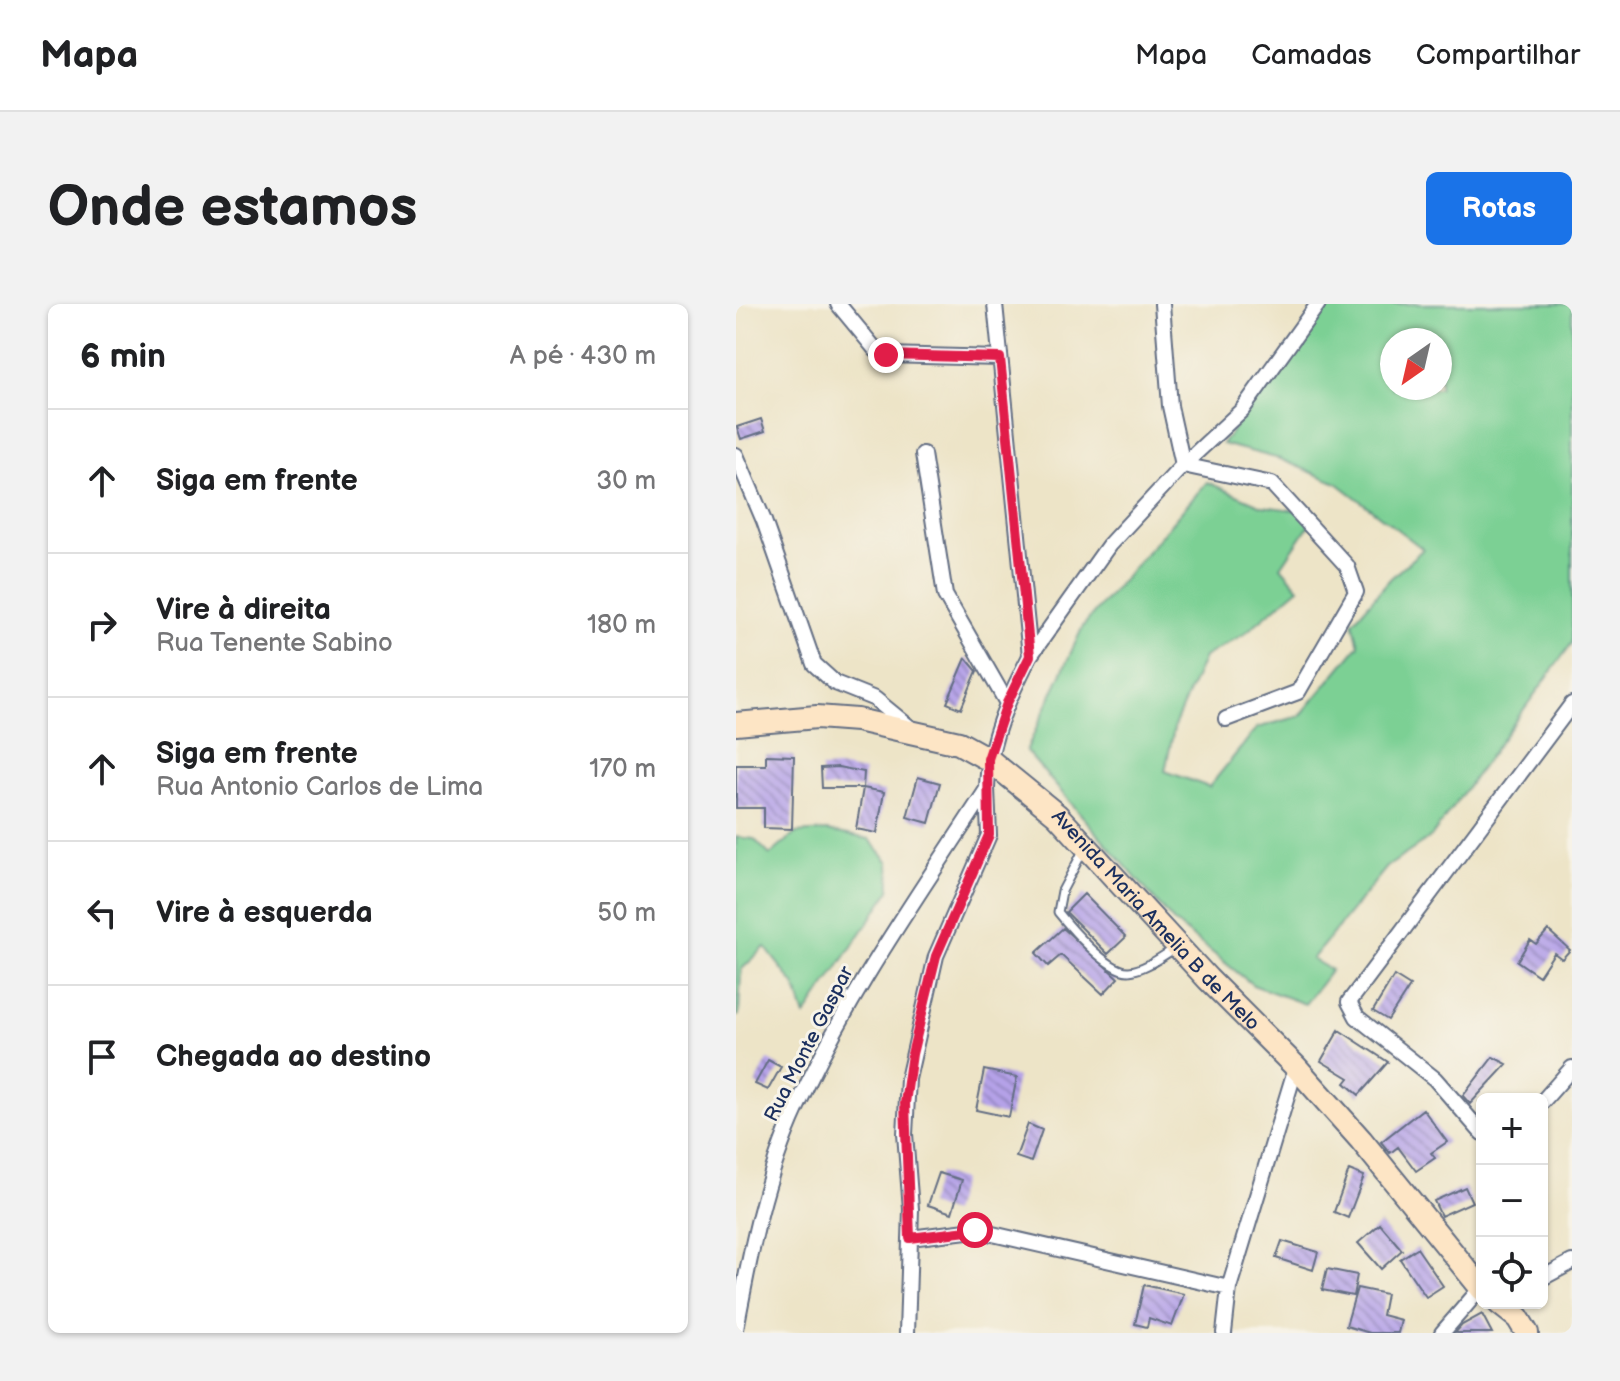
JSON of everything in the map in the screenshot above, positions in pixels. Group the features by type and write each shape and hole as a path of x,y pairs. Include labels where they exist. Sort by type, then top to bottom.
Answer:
{"street":[{"path":"838,304 876,350 886,355 1000,358"},
{"path":"995,304 1030,656"},
{"path":"1162,304 1170,406 1183,465"},
{"path":"907,1333 910,1238 905,1134 908,1079 936,956 989,835 988,759 1007,703 1030,656 1109,545 1183,465 1242,410 1318,304"},
{"path":"923,454 945,595 1007,703"},
{"path":"736,455 764,521 814,664 835,683 882,704 914,731"},
{"path":"1183,465 1272,484 1347,566 1356,592 1298,692 1226,719"},
{"path":"1476,1126 1435,1079 1357,1017 1350,1007 1351,995 1572,704"},
{"name":"Avenida Maria Amelia B de Melo","path":"736,724 817,717 857,720 959,743 988,759 1057,815 1296,1067 1361,1140 1476,1283"},
{"name":"Rua Monte Gaspar","path":"736,1329 743,1252 785,1135 854,992 987,789"},
{"path":"1224,1333 1229,1288 1296,1067"},
{"path":"1548,1095 1572,1068"},
{"path":"910,1238 975,1230 1229,1288"},
{"path":"1548,1275 1572,1262"},
{"path":"1442,1333 1476,1295"}],"lane":[{"path":"1086,847 1060,901 1058,912 1071,929 1116,969 1129,971 1180,946"}],"green space":[{"path":"1329,304 1572,304 1572,643 1431,837 1387,867 1312,959 1331,970 1305,1004 1253,985 1173,921 1026,751 1083,626 1207,482 1262,506 1317,513 1281,567 1299,588 1244,634 1204,657 1175,724 1165,771 1209,787 1257,728 1300,716 1359,645 1353,622 1390,579 1423,549 1337,483 1280,459 1222,444"},
{"path":"827,831 869,839 889,862 890,890 805,1016 795,986 765,947 741,970 739,1015 736,1016 736,837 754,839 770,855 796,833"}],"building":[{"path":"761,419 765,431 741,439 737,427"},
{"path":"966,658 977,671 961,709 947,703"},
{"path":"766,755 794,756 792,829 764,828 764,808 736,808 736,765 766,765"},
{"path":"838,767 864,772 863,788 822,788 821,768"},
{"path":"918,777 940,783 929,823 907,817"},
{"path":"863,788 884,792 877,833 856,829"},
{"path":"1084,894 1126,937 1108,954 1066,912"},
{"path":"1063,928 1118,978 1103,994 1061,955 1048,966 1036,953"},
{"path":"1548,930 1570,950 1562,959 1554,953 1539,976 1517,961 1530,940 1536,944"},
{"path":"1394,976 1410,986 1388,1020 1373,1011"},
{"path":"1339,1030 1388,1062 1359,1095 1345,1083 1349,1078 1321,1061"},
{"path":"1493,1057 1507,1064 1480,1093 1476,1093 1470,1104 1463,1096"},
{"path":"768,1060 781,1067 768,1090 755,1084"},
{"path":"984,1070 1017,1077 1009,1117 976,1110"},
{"path":"1423,1109 1447,1142 1431,1153 1435,1158 1416,1171 1398,1147 1390,1153 1381,1142"},
{"path":"1028,1124 1042,1130 1031,1162 1016,1157"},
{"path":"1349,1170 1364,1176 1348,1218 1334,1212"},
{"path":"939,1173 962,1180 952,1213 928,1205"},
{"path":"1465,1187 1472,1202 1441,1216 1434,1201"},
{"path":"1380,1224 1402,1250 1381,1269 1358,1243"},
{"path":"1282,1241 1318,1252 1313,1270 1276,1258"},
{"path":"1417,1248 1443,1286 1426,1297 1400,1259"},
{"path":"1327,1269 1357,1275 1353,1296 1322,1290"},
{"path":"1144,1285 1184,1294 1172,1326 1149,1318 1147,1327 1135,1324"},
{"path":"1357,1288 1386,1294 1382,1315 1401,1320 1398,1333 1370,1333 1346,1326"},
{"path":"1482,1314 1492,1333 1455,1333 1462,1325"}],"route":[{"path":"886,355 1000,358 1014,476 1030,656 1007,703 988,759 989,835 936,956 912,1054 905,1103 910,1238 960,1229 975,1230"}]}
